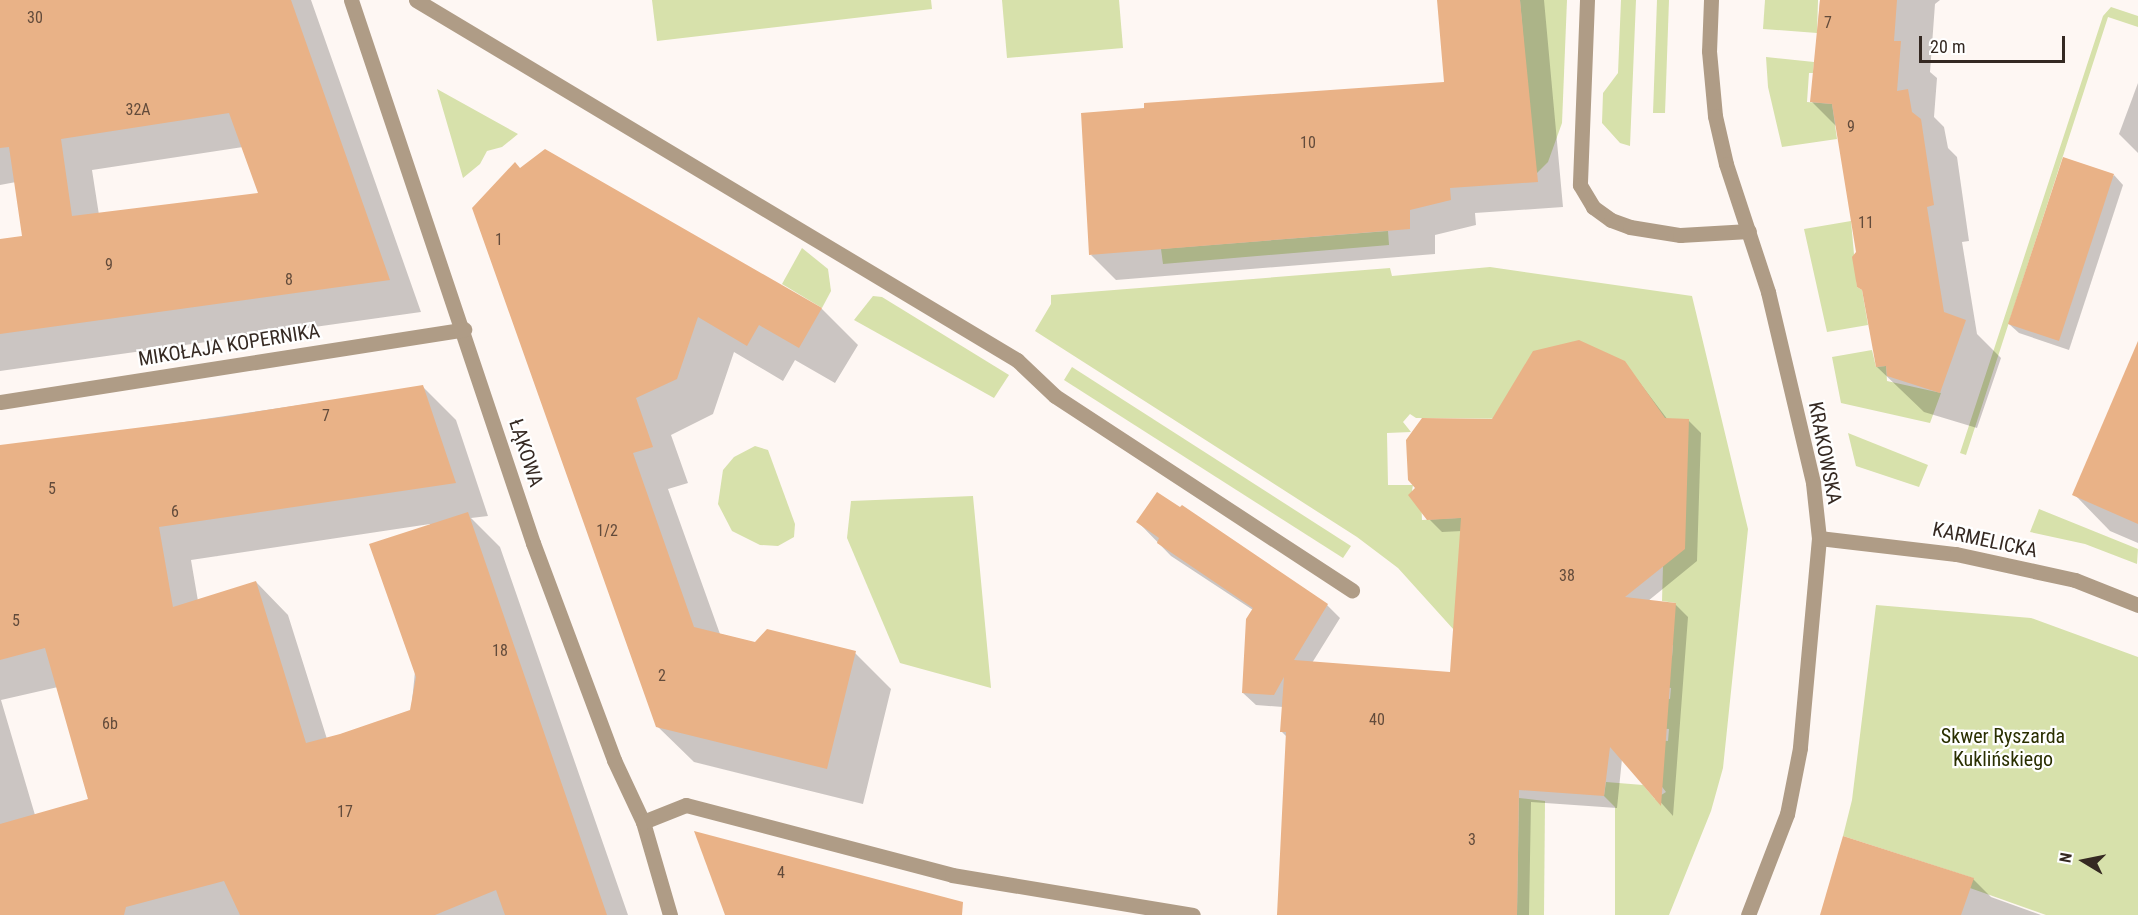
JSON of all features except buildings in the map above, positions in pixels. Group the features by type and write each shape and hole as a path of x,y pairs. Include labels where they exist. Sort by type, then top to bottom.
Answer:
{"street":[{"name":"ŁĄKOWA","path":"351,0 464,329 533,543 614,760 643,822 670,915"},
{"path":"416,0 1017,360 1055,396 1352,590"},
{"path":"1587,0 1580,185 1593,207 1611,220 1630,227 1680,235 1749,231"},
{"name":"KRAKOWSKA","path":"1711,0 1708,51 1715,116 1768,292 1814,483 1818,538 1800,748 1787,814 1748,915"},
{"name":"MIKOŁAJA KOPERNIKA","path":"0,402 464,329"},
{"name":"KARMELICKA","path":"1818,538 1956,554 2075,580 2138,605"},
{"path":"643,822 686,805 952,875 1193,915"}],"green space":[{"path":"652,0 931,0 932,9 657,41"},
{"path":"1002,0 1119,0 1123,48 1007,58"},
{"path":"1520,0 1567,0 1562,123 1548,162 1535,175"},
{"path":"1621,0 1636,0 1630,146 1620,143 1602,123 1603,93 1618,73"},
{"path":"1657,0 1669,0 1665,113 1653,113"},
{"path":"1765,0 1818,0 1817,33 1763,29"},
{"path":"2111,7 2138,16 2138,27 2108,17 1966,455 1960,453 2103,16"},
{"path":"1766,57 1814,62 1813,73 1809,73 1807,102 1832,104 1837,139 1782,147 1768,87"},
{"path":"437,89 518,134 502,147 487,151 480,164 463,178"},
{"path":"1851,221 1857,287 1862,290 1868,325 1827,332 1804,229"},
{"path":"1388,231 1389,245 1163,264 1161,249"},
{"path":"802,248 828,269 831,291 822,308 782,284"},
{"path":"1490,267 1692,296 1748,529 1723,768 1711,811 1669,915 1615,915 1615,807 1604,796 1606,782 1643,785 1655,799 1666,792 1653,775 1654,740 1668,741 1669,729 1655,728 1657,697 1670,699 1671,688 1657,686 1658,656 1672,657 1673,645 1659,644 1676,603 1662,601 1663,566 1524,419 1416,418 1410,414 1403,422 1411,432 1387,433 1388,485 1413,485 1412,491 1421,498 1422,520 1477,517 1454,630 1398,568 1357,537 1035,331 1051,304 1051,295 1390,268 1392,276"},
{"path":"873,296 882,297 1009,375 994,398 854,320"},
{"path":"1872,350 1876,367 1886,366 1887,381 1941,393 1930,423 1841,403 1832,357"},
{"path":"1072,367 1351,546 1343,558 1064,380"},
{"path":"1848,433 1928,465 1919,487 1856,466"},
{"path":"755,446 768,450 795,524 794,537 778,546 760,545 732,531 718,504 723,470 734,457"},
{"path":"973,496 991,688 900,663 847,538 851,501"},
{"path":"2039,509 2138,549 2137,564 2085,544 2030,532"},
{"name":"Skwer Ryszarda Kuklińskiego","path":"1876,605 2031,618 2138,657 2138,915 2046,915 1970,888 1973,878 1843,836 1852,800"},
{"path":"1519,798 1545,801 1544,915 1517,915"}]}
